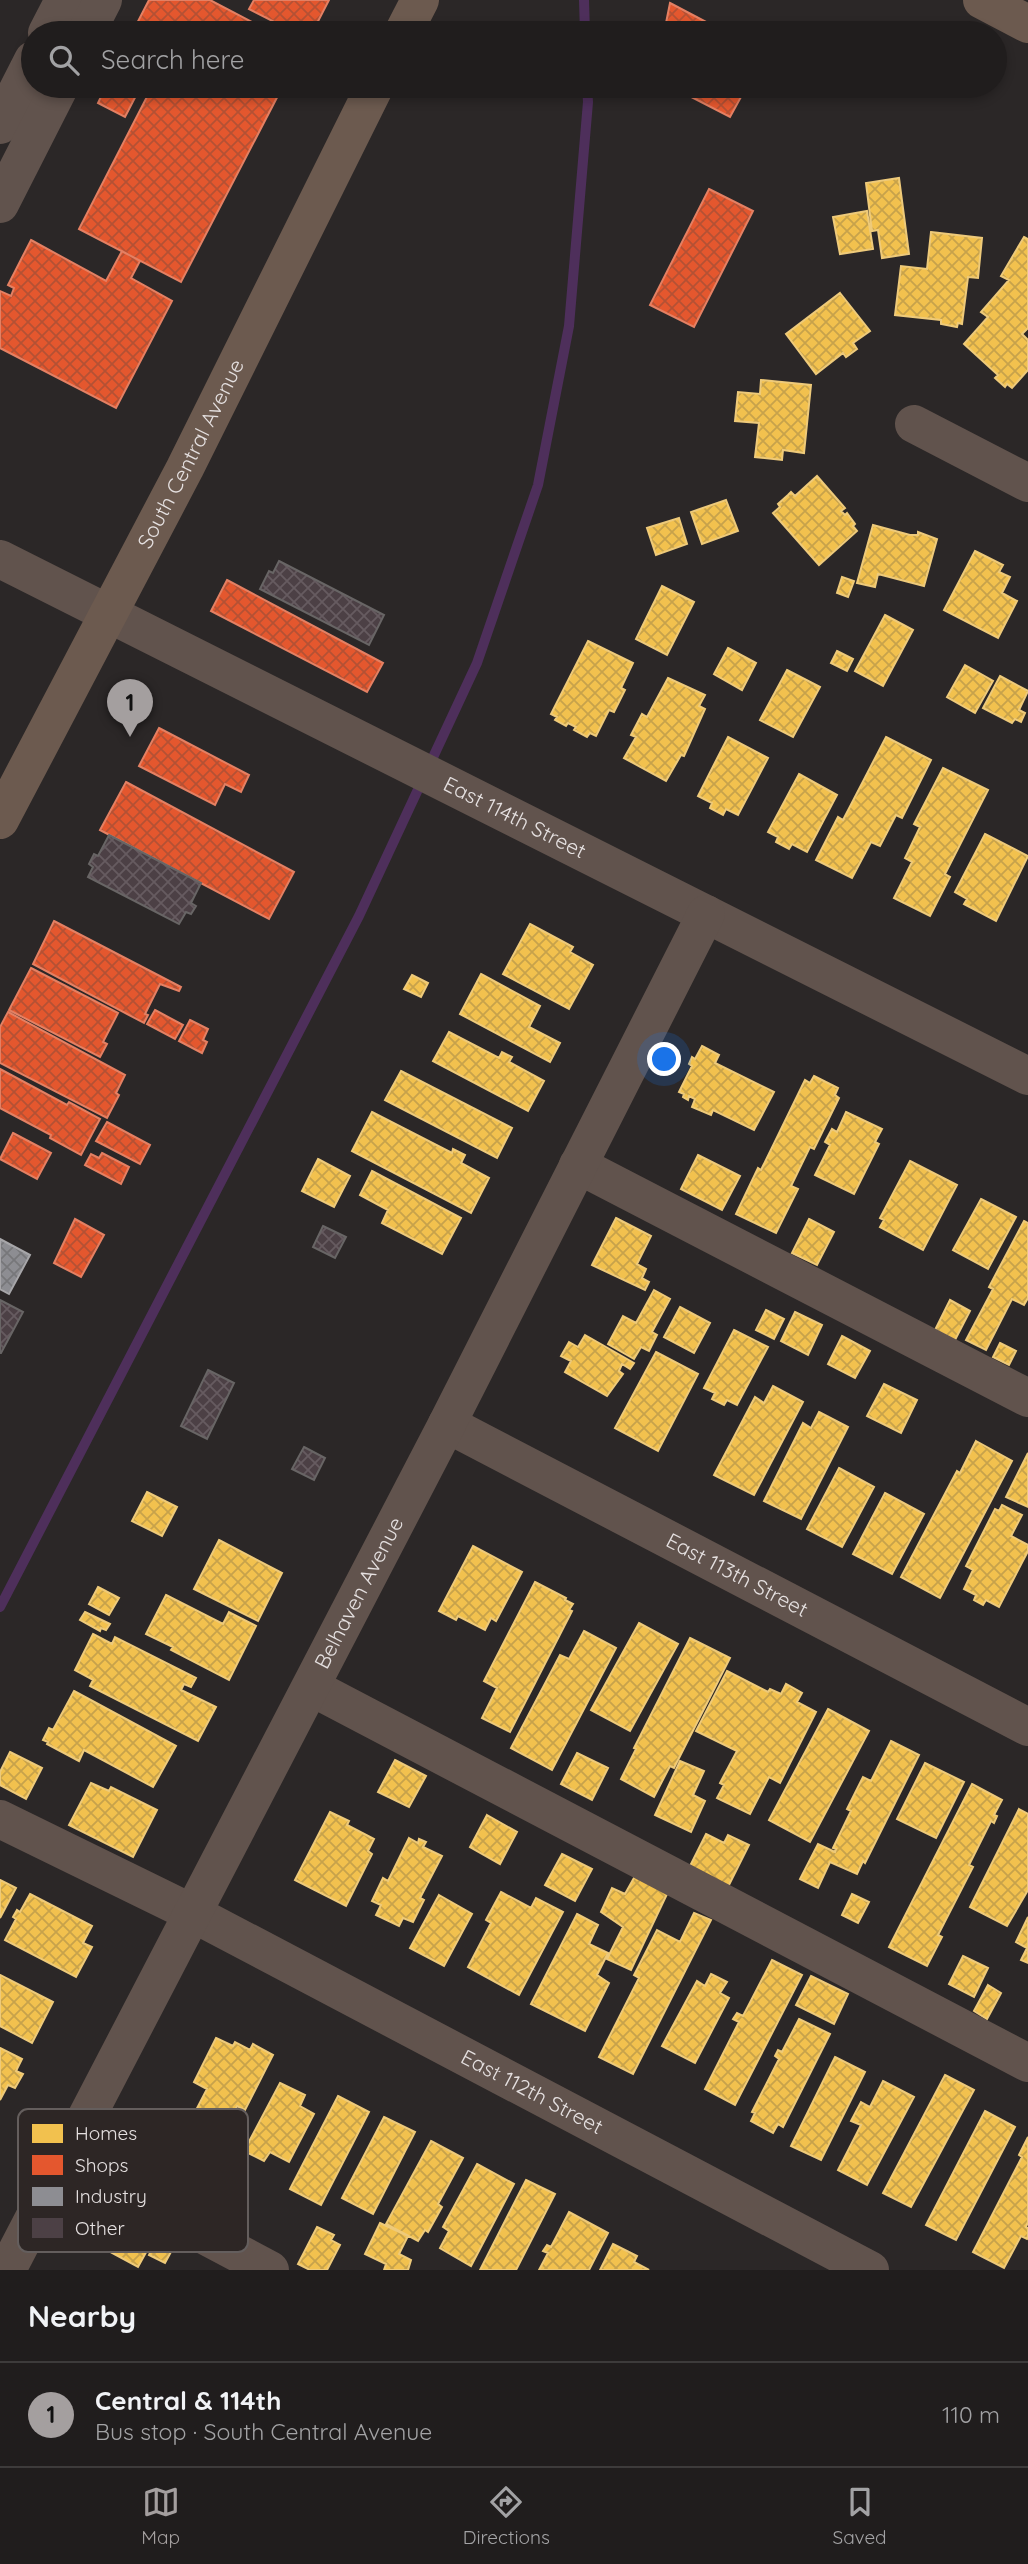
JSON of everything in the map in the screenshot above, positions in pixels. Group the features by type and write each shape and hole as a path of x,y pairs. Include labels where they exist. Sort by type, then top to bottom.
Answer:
{"main road":[{"path":"409,21 420,0"},
{"path":"982,0 1028,24"},
{"name":"South Central Avenue","path":"0,820 185,468 369,98"}],"street":[{"path":"53,21 64,0"},
{"path":"92,21 103,0"},
{"path":"0,125 17,76"},
{"path":"0,204 54,98"},
{"path":"914,424 1028,484"},
{"name":"East 114th Street","path":"0,559 1028,1076"},
{"name":"Belhaven Avenue","path":"91,2109 447,1424 706,914"},
{"path":"578,1165 1028,1398"},
{"name":"East 113th Street","path":"447,1424 1028,1727"},
{"path":"311,1687 1028,2063"},
{"name":"East 112th Street","path":"0,1819 194,1914 870,2270"},
{"name":"Belhaven Avenue","path":"7,2270 18,2249"},
{"path":"236,2252 270,2270"}],"building: Homes":[{"path":"899,178 909,254 882,258 878,230 872,231 866,183"},
{"path":"867,211 873,249 840,254 833,217"},
{"path":"931,232 982,238 978,278 968,277 962,324 958,323 957,327 941,324 941,320 895,315 901,266 927,269"},
{"path":"1024,237 1028,239 1028,328 1022,334 1028,340 1028,370 1012,388 1007,384 1005,387 995,378 998,375 964,344 988,317 981,312 1009,280 1001,276"},
{"path":"840,293 870,331 853,343 857,349 846,357 843,353 816,374 786,334"},
{"path":"761,380 811,385 804,453 783,450 782,460 755,457 759,423 735,421 738,392 760,394"},
{"path":"817,476 845,508 841,511 845,515 847,513 857,531 819,565 773,513 791,492 795,496"},
{"path":"726,500 738,531 702,544 691,512"},
{"path":"679,518 687,544 656,555 647,528"},
{"path":"873,525 910,535 918,535 918,532 937,539 924,586 878,574 875,587 857,583"},
{"path":"975,551 1003,565 999,572 1010,577 1002,593 1017,601 998,638 944,610"},
{"path":"842,577 854,581 848,597 837,593"},
{"path":"662,586 694,602 667,655 636,639"},
{"path":"885,615 913,630 883,686 855,671"},
{"path":"588,641 633,663 621,688 625,690 614,712 609,710 596,736 590,733 587,737 574,730 576,727 568,723 566,726 555,720 557,717 551,714"},
{"path":"728,648 756,663 742,690 714,674"},
{"path":"837,651 853,659 847,671 831,663"},
{"path":"965,665 993,681 975,713 947,697"},
{"path":"787,670 820,687 793,737 760,720"},
{"path":"1000,676 1028,691 1019,710 1025,713 1021,722 1015,719 1012,723 983,708"},
{"path":"668,678 705,695 699,706 705,709 684,756 681,755 666,781 624,758 636,737 631,735 642,714 647,717"},
{"path":"728,737 768,758 738,815 726,809 723,815 710,808 712,803 698,796"},
{"path":"886,737 931,760 902,818 896,815 880,846 871,842 852,878 816,860 838,817 843,820"},
{"path":"943,768 988,790 945,874 950,877 930,916 894,898 912,862 905,858 920,827 914,824"},
{"path":"799,774 837,795 807,852 792,844 789,849 776,842 778,837 768,832"},
{"path":"985,834 1028,856 996,921 964,904 967,899 955,892"},
{"path":"530,924 573,947 570,952 593,965 569,1009 503,974"},
{"path":"481,974 540,1006 529,1027 560,1043 550,1062 460,1014"},
{"path":"412,975 428,983 421,997 404,989"},
{"path":"449,1032 499,1058 502,1052 512,1057 509,1062 544,1081 528,1111 433,1061"},
{"path":"702,1046 719,1055 715,1063 774,1092 754,1130 713,1110 711,1115 692,1107 695,1099 689,1096 688,1100 679,1092 692,1066 689,1064 692,1057 695,1059"},
{"path":"401,1071 512,1128 497,1158 385,1100"},
{"path":"814,1076 838,1088 835,1095 839,1098 814,1149 810,1147 791,1186 798,1189 776,1233 736,1214 805,1080 810,1083"},
{"path":"372,1112 452,1153 453,1149 465,1155 461,1163 489,1178 471,1213 352,1151"},
{"path":"846,1112 882,1129 875,1142 879,1144 854,1194 815,1175 830,1145 825,1142 832,1129 837,1132"},
{"path":"698,1155 740,1176 722,1210 681,1189"},
{"path":"318,1159 350,1176 334,1207 302,1191"},
{"path":"910,1161 957,1185 923,1250 880,1227 884,1220 880,1218"},
{"path":"372,1171 461,1218 442,1254 382,1223 388,1210 360,1195"},
{"path":"981,1199 1016,1217 988,1269 953,1250"},
{"path":"616,1218 651,1236 637,1264 646,1269 642,1278 649,1282 645,1290 592,1265"},
{"path":"809,1219 834,1232 817,1265 792,1253"},
{"path":"1024,1221 1028,1223 1028,1298 1024,1305 1012,1299 986,1350 966,1340 993,1289 989,1287"},
{"path":"654,1290 670,1299 652,1332 657,1335 649,1351 641,1347 634,1359 608,1344 623,1316 636,1323"},
{"path":"950,1300 970,1311 955,1340 935,1330"},
{"path":"680,1307 710,1323 694,1353 664,1337"},
{"path":"766,1310 784,1319 774,1339 756,1330"},
{"path":"795,1312 822,1325 808,1355 781,1341"},
{"path":"734,1330 768,1347 737,1405 727,1400 724,1405 712,1399 715,1393 704,1388"},
{"path":"585,1335 634,1363 630,1369 622,1364 619,1371 623,1374 607,1396 565,1372 571,1361 561,1356 569,1342 578,1347"},
{"path":"842,1336 870,1351 855,1378 828,1364"},
{"path":"1000,1343 1016,1351 1009,1365 993,1357"},
{"path":"656,1352 698,1374 658,1451 615,1428"},
{"path":"884,1384 917,1400 901,1433 867,1416"},
{"path":"773,1386 803,1402 754,1495 714,1475 755,1397 764,1403"},
{"path":"819,1412 848,1427 801,1519 764,1501 803,1423 811,1428"},
{"path":"976,1441 1012,1461 940,1598 901,1577 957,1471 960,1473"},
{"path":"1028,1453 1028,1507 1006,1497"},
{"path":"839,1468 874,1487 842,1547 807,1529"},
{"path":"147,1492 177,1507 162,1536 132,1521"},
{"path":"885,1493 924,1514 892,1574 853,1554"},
{"path":"1002,1505 1022,1515 1011,1536 1028,1545 1028,1551 999,1607 986,1600 983,1605 974,1600 976,1595 964,1589 973,1570 966,1566 995,1509 999,1511"},
{"path":"219,1540 282,1573 258,1621 194,1589"},
{"path":"473,1546 522,1572 496,1621 491,1618 485,1630 458,1616 456,1620 439,1611"},
{"path":"535,1582 566,1598 565,1600 573,1604 569,1610 572,1611 510,1732 482,1718 497,1688 484,1681"},
{"path":"98,1587 119,1598 109,1615 89,1604"},
{"path":"166,1595 223,1624 229,1612 256,1626 229,1680 146,1634"},
{"path":"85,1612 110,1624 106,1630 101,1628 100,1631 80,1620"},
{"path":"639,1623 678,1644 630,1731 591,1710"},
{"path":"584,1631 616,1648 552,1770 511,1748 560,1655 569,1659"},
{"path":"93,1634 112,1644 115,1637 196,1678 191,1687 184,1684 181,1690 216,1707 198,1741 90,1686 93,1680 75,1670"},
{"path":"690,1638 730,1658 674,1768 670,1766 654,1797 621,1779"},
{"path":"727,1671 768,1692 770,1689 781,1694 786,1684 802,1693 797,1702 816,1712 780,1783 769,1777 750,1814 717,1798 724,1785 720,1783 737,1751 696,1731"},
{"path":"74,1691 176,1746 153,1787 84,1750 79,1761 43,1740 49,1728 53,1730"},
{"path":"828,1709 869,1731 810,1842 769,1820"},
{"path":"891,1741 919,1755 865,1863 863,1861 857,1874 830,1862 818,1888 800,1879 818,1844 835,1852 836,1849 833,1848 851,1811 847,1809 863,1777 871,1781"},
{"path":"10,1752 42,1768 26,1799 0,1785 0,1772"},
{"path":"577,1753 608,1768 592,1800 561,1784"},
{"path":"395,1760 426,1776 409,1807 378,1792"},
{"path":"680,1761 704,1771 693,1795 705,1801 691,1832 655,1815"},
{"path":"925,1763 964,1782 936,1838 897,1819"},
{"path":"91,1783 109,1791 111,1787 157,1810 133,1857 69,1825"},
{"path":"972,1784 1002,1800 994,1815 997,1816 994,1823 991,1821 969,1865 973,1867 938,1935 942,1937 927,1966 889,1947"},
{"path":"1019,1809 1028,1814 1028,1890 1007,1926 970,1907"},
{"path":"330,1812 349,1821 347,1825 374,1839 368,1851 372,1854 346,1906 295,1880"},
{"path":"487,1815 517,1832 500,1864 470,1847"},
{"path":"706,1834 724,1843 728,1835 749,1845 728,1887 689,1868"},
{"path":"409,1838 418,1843 419,1839 426,1842 423,1847 442,1856 420,1898 424,1900 413,1922 403,1918 399,1926 376,1915 381,1905 372,1901 383,1878 388,1881"},
{"path":"562,1854 592,1869 575,1901 545,1885"},
{"path":"635,1876 668,1892 631,1970 607,1959 623,1927 601,1912 612,1888 625,1894"},
{"path":"0,1880 16,1888 0,1918"},
{"path":"501,1892 531,1908 536,1898 563,1912 519,1995 468,1967 491,1923 486,1920"},
{"path":"30,1894 92,1926 83,1943 92,1947 76,1977 5,1940 16,1919 13,1917 17,1910 20,1912"},
{"path":"852,1894 869,1902 858,1923 842,1915"},
{"path":"439,1895 472,1914 444,1966 410,1948"},
{"path":"694,1913 711,1920 633,2074 599,2057 639,1978 634,1975 657,1930 680,1942"},
{"path":"577,1914 598,1925 589,1944 608,1953 597,1975 609,1983 585,2031 531,2004"},
{"path":"1028,1917 1028,1963 1021,1960 1027,1948 1016,1942"},
{"path":"963,1956 988,1968 974,1997 949,1984"},
{"path":"772,1960 802,1975 735,2105 705,2089 739,2022 733,2019 737,2013 743,2016"},
{"path":"711,1974 727,1982 720,1993 729,1998 695,2063 662,2046 697,1981 705,1986"},
{"path":"0,1975 53,2002 32,2043 0,2026"},
{"path":"811,1976 848,1994 834,2024 796,2005"},
{"path":"988,1985 1001,1993 987,2019 974,2011"},
{"path":"799,2019 830,2034 783,2127 778,2124 773,2133 751,2121 755,2113 752,2112 779,2059 775,2056 778,2050 782,2052"},
{"path":"216,2038 233,2046 235,2042 250,2050 253,2044 273,2055 246,2109 237,2106 235,2109 197,2109 207,2089 194,2082"},
{"path":"0,2048 22,2059 16,2071 23,2074 15,2088 8,2085 0,2100"},
{"path":"835,2057 865,2072 821,2160 791,2146"},
{"path":"945,2075 974,2090 911,2207 883,2193"},
{"path":"883,2081 914,2097 867,2185 838,2170 861,2125 851,2121 861,2102 870,2107"},
{"path":"280,2083 305,2095 300,2106 314,2114 289,2162 270,2152 264,2161 248,2153 248,2143"},
{"path":"338,2096 369,2112 321,2205 290,2189"},
{"path":"985,2111 1015,2127 956,2240 926,2225"},
{"path":"384,2117 415,2132 373,2214 342,2198"},
{"path":"1028,2137 1028,2237 1027,2239 1021,2236 1004,2268 973,2252 1022,2157 1019,2155"},
{"path":"431,2141 463,2158 438,2204 442,2207 428,2232 425,2230 418,2241 386,2224"},
{"path":"477,2164 514,2184 471,2266 440,2248 449,2231 443,2227"},
{"path":"526,2180 555,2194 516,2270 480,2270"},
{"path":"569,2212 608,2233 589,2270 539,2270 548,2253 543,2251 547,2245 551,2247"},
{"path":"380,2223 408,2236 399,2254 411,2260 408,2270 384,2270 386,2264 365,2254"},
{"path":"317,2227 334,2235 331,2240 340,2245 327,2270 310,2270 298,2264"},
{"path":"613,2244 637,2256 634,2262 649,2270 600,2270"},
{"path":"110,2252 146,2252 138,2267"},
{"path":"150,2252 171,2252 165,2263 149,2255"}],"building: Shops":[{"path":"149,0 210,0 250,21 138,21"},
{"path":"254,0 329,0 318,21 272,21 249,9"},
{"path":"670,3 704,21 666,21"},
{"path":"100,98 135,98 125,117 98,103"},
{"path":"146,98 277,98 181,282 79,229"},
{"path":"693,98 740,98 730,117"},
{"path":"709,189 753,211 694,327 650,305"},
{"path":"31,240 106,281 122,251 140,261 131,278 172,301 116,408 0,348 0,291 11,296 14,288 8,285"},
{"path":"227,580 383,663 367,692 211,611"},
{"path":"159,728 249,775 241,792 225,784 215,805 139,766"},
{"path":"126,782 294,872 269,919 100,830"},
{"path":"54,921 181,987 179,991 160,984 145,1014 148,1015 144,1023 33,964"},
{"path":"31,968 118,1013 103,1042 107,1044 100,1057 9,1010"},
{"path":"155,1010 183,1025 175,1039 147,1024"},
{"path":"8,1012 125,1075 116,1093 119,1095 107,1118 0,1063 0,1027"},
{"path":"190,1020 208,1029 203,1040 207,1042 202,1053 179,1041"},
{"path":"0,1069 67,1105 69,1102 100,1119 81,1155 50,1138 51,1135 0,1108"},
{"path":"107,1122 150,1145 140,1164 96,1141"},
{"path":"13,1133 51,1153 37,1179 0,1159"},
{"path":"102,1153 129,1167 121,1184 85,1165 91,1154 99,1158"},
{"path":"75,1219 104,1235 81,1277 54,1263"}],"building: Industry":[{"path":"0,1239 30,1255 9,1294 0,1289"}],"building: Other":[{"path":"279,561 384,615 369,645 260,589 269,571 273,573"},
{"path":"109,835 201,883 191,903 196,906 191,914 186,912 179,924 88,877 93,867 89,864 94,854 98,856"},
{"path":"323,1226 346,1237 335,1258 313,1247"},
{"path":"0,1300 23,1312 1,1353 0,1353"},
{"path":"208,1370 234,1383 207,1439 181,1426"},
{"path":"304,1447 325,1458 314,1480 292,1469"}],"waterway":[{"path":"584,0 585,21"},
{"path":"0,1607 359,916 477,663 538,485 569,326 588,98"}],"place":[{"name":"Central & 114th","path":"130,737"}]}
